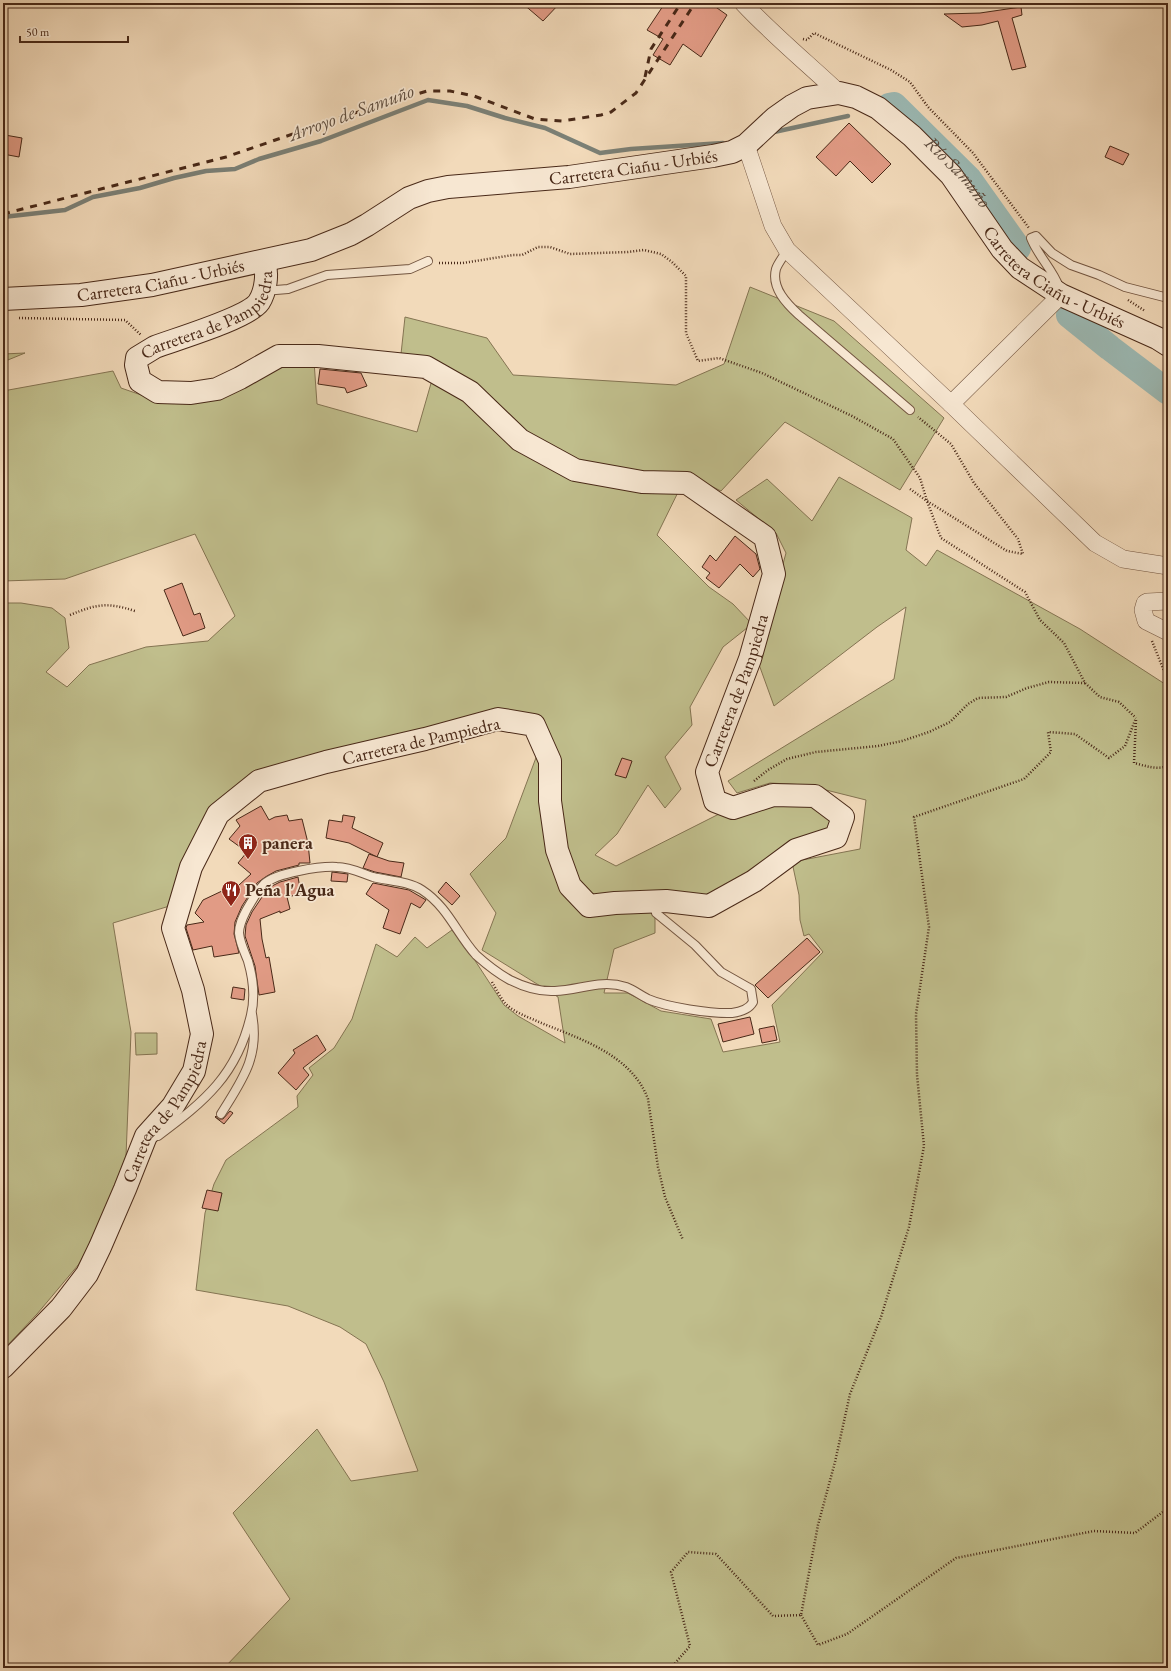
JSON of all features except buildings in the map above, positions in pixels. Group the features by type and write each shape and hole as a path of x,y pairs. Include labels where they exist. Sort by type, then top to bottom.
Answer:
{"street":[{"path":"743,3 767,28 798,54 839,93"},
{"name":"Carretera Ciañu - Urbiés","path":"11,301 81,295 152,285 311,250 367,226 409,198 428,191 448,187 569,176 732,152 746,145 775,118 792,106 807,98 839,93 856,96 878,108 912,136 951,175 1002,249 1020,268 1061,295 1157,338 1168,345"},
{"path":"746,145 773,226 787,250 951,404 1095,543 1123,559 1168,566"},
{"name":"Carretera de Pampiedra","path":"3,1367 61,1308 87,1274 125,1189 146,1136 173,1106 194,1071 202,1034 193,990 173,928 191,867 218,814 259,781 326,762 425,739 498,719 534,726 550,761 550,801 557,850 570,886 589,906 615,902 666,901 709,906 754,881 796,850 836,837 843,817 815,796 773,795 733,808 715,801 707,772 750,659 774,574 765,537 687,483 642,482 576,470 520,440 470,392 426,367 318,356 279,356 217,389 191,393 158,392 140,381 136,365 137,358 155,347 237,318 258,303 263,292 267,270 264,261"},
{"path":"951,404 1061,295"},
{"path":"1168,601 1154,601 1145,603 1143,610 1146,621 1168,632"}],"lane":[{"path":"1061,295 1056,279 1033,244 1031,238 1036,236 1052,253 1071,265 1099,275 1125,287 1168,298"},
{"path":"787,250 776,269 775,280 786,302 799,315 910,410"},
{"path":"263,292 288,289 327,275 410,269 428,261"},
{"path":"221,1114 249,1065 253,1054 255,1030 252,1012 252,985 239,930 240,922 264,884 272,879 310,868 338,867 347,868 374,877 410,884 421,890 440,905 476,954 500,974 512,981 536,990 555,991 603,983 632,989 647,998 678,1007 733,1013 750,1006 753,1002 751,989 721,972 695,946 656,913 652,901"},
{"path":"143,1142 156,1137 191,1111 223,1078 238,1055 252,1012"}],"path":[{"path":"807,40 814,33 892,70 910,82 928,107 973,153 1036,236"},
{"path":"428,261 436,263 463,263 513,255 522,255 538,247 550,247 570,254 644,250 660,254 672,262 686,276 686,333 698,360 719,358 762,373 852,416 893,439 920,478 941,538 1025,592 1040,620 1064,643 1085,683 1100,696 1119,702 1136,718 1134,763 1162,768 1168,766"},
{"path":"11,301 125,320 155,347"},
{"path":"910,410 951,444 974,483 1018,539 1023,554 1007,551 910,489"},
{"path":"70,615 88,607 106,604 121,606 135,611"},
{"path":"1146,621 1151,639 1168,681"},
{"path":"749,785 768,770 787,759 816,752 878,746 902,741 928,732 950,722 968,704 978,698 1006,697 1027,688 1049,682 1085,683"},
{"path":"1136,718 1125,746 1109,758 1075,734 1048,732 1051,752 1024,779 914,817 929,927 916,1014 916,1075 924,1146 909,1227 881,1317 850,1394 835,1462 818,1526 801,1615 818,1645 847,1634 956,1558 1094,1531 1135,1533 1168,1508"},
{"path":"488,978 505,1003 512,1008 526,1016 590,1043 610,1054 638,1081 648,1099 658,1167 665,1197 683,1240"},
{"path":"671,1668 690,1646 671,1572 688,1552 716,1554 773,1616 801,1615"}],"shaded area":[{"path":"750,287 834,321 944,418 900,490 785,422 721,491 687,474 657,535 709,587 733,604 752,624 723,647 690,707 692,725 665,757 681,789 665,808 648,785 617,834 595,855 616,866 719,814 753,795 806,804 835,820 831,832 708,900 655,892 655,933 614,949 604,993 628,993 661,1011 711,1019 723,1052 780,1042 772,1005 823,952 809,934 804,936 800,920 799,895 792,862 860,849 866,800 806,785 770,783 737,793 728,781 894,679 906,607 877,627 774,706 757,659 786,553 776,533 736,500 767,479 812,521 839,477 912,518 906,550 926,566 937,550 1080,629 1168,686 1168,1668 224,1668 290,1599 233,1513 317,1429 351,1481 418,1471 384,1382 366,1344 340,1327 288,1306 196,1290 205,1213 214,1184 226,1160 298,1107 297,1096 313,1075 309,1068 334,1048 352,1019 376,944 397,957 415,937 427,948 452,930 474,959 504,1005 518,1016 565,1043 558,997 482,950 496,913 470,874 506,838 537,755 559,762 512,713 216,801 173,905 113,923 131,1032 126,1156 99,1228 79,1264 37,1314 3,1350 3,603 21,603 52,608 65,618 69,648 46,672 67,687 89,665 146,647 208,641 235,616 195,534 65,579 3,581 3,391 113,371 121,388 153,399 281,362 314,361 317,404 417,432 436,366 401,354 405,317 487,338 513,375 676,385 724,364"},
{"path":"25,353 3,362 3,354"},
{"path":"135,1033 157,1033 157,1054 136,1055"}],"waterway":[{"name":"Arroyo de Samuño","path":"3,217 65,210 93,197 140,188 174,178 206,171 235,169 259,159 321,141 428,100 467,106 505,118 545,128 600,153 631,149 723,143"},
{"name":"Río Samuño","path":"889,106 894,105 969,179 1018,248"},
{"path":"774,132 848,116"},
{"name":"Río Samuño","path":"1069,315 1168,392"}],"railway":[{"path":"645,77 651,49 681,3"},
{"path":"3,214 226,157 348,115 427,91 450,91 474,96 535,119 562,121 611,112 636,93 695,3"}],"place":[{"name":"panera","path":"248,860"},
{"name":"Peña l'Agua","path":"231,907"}]}
